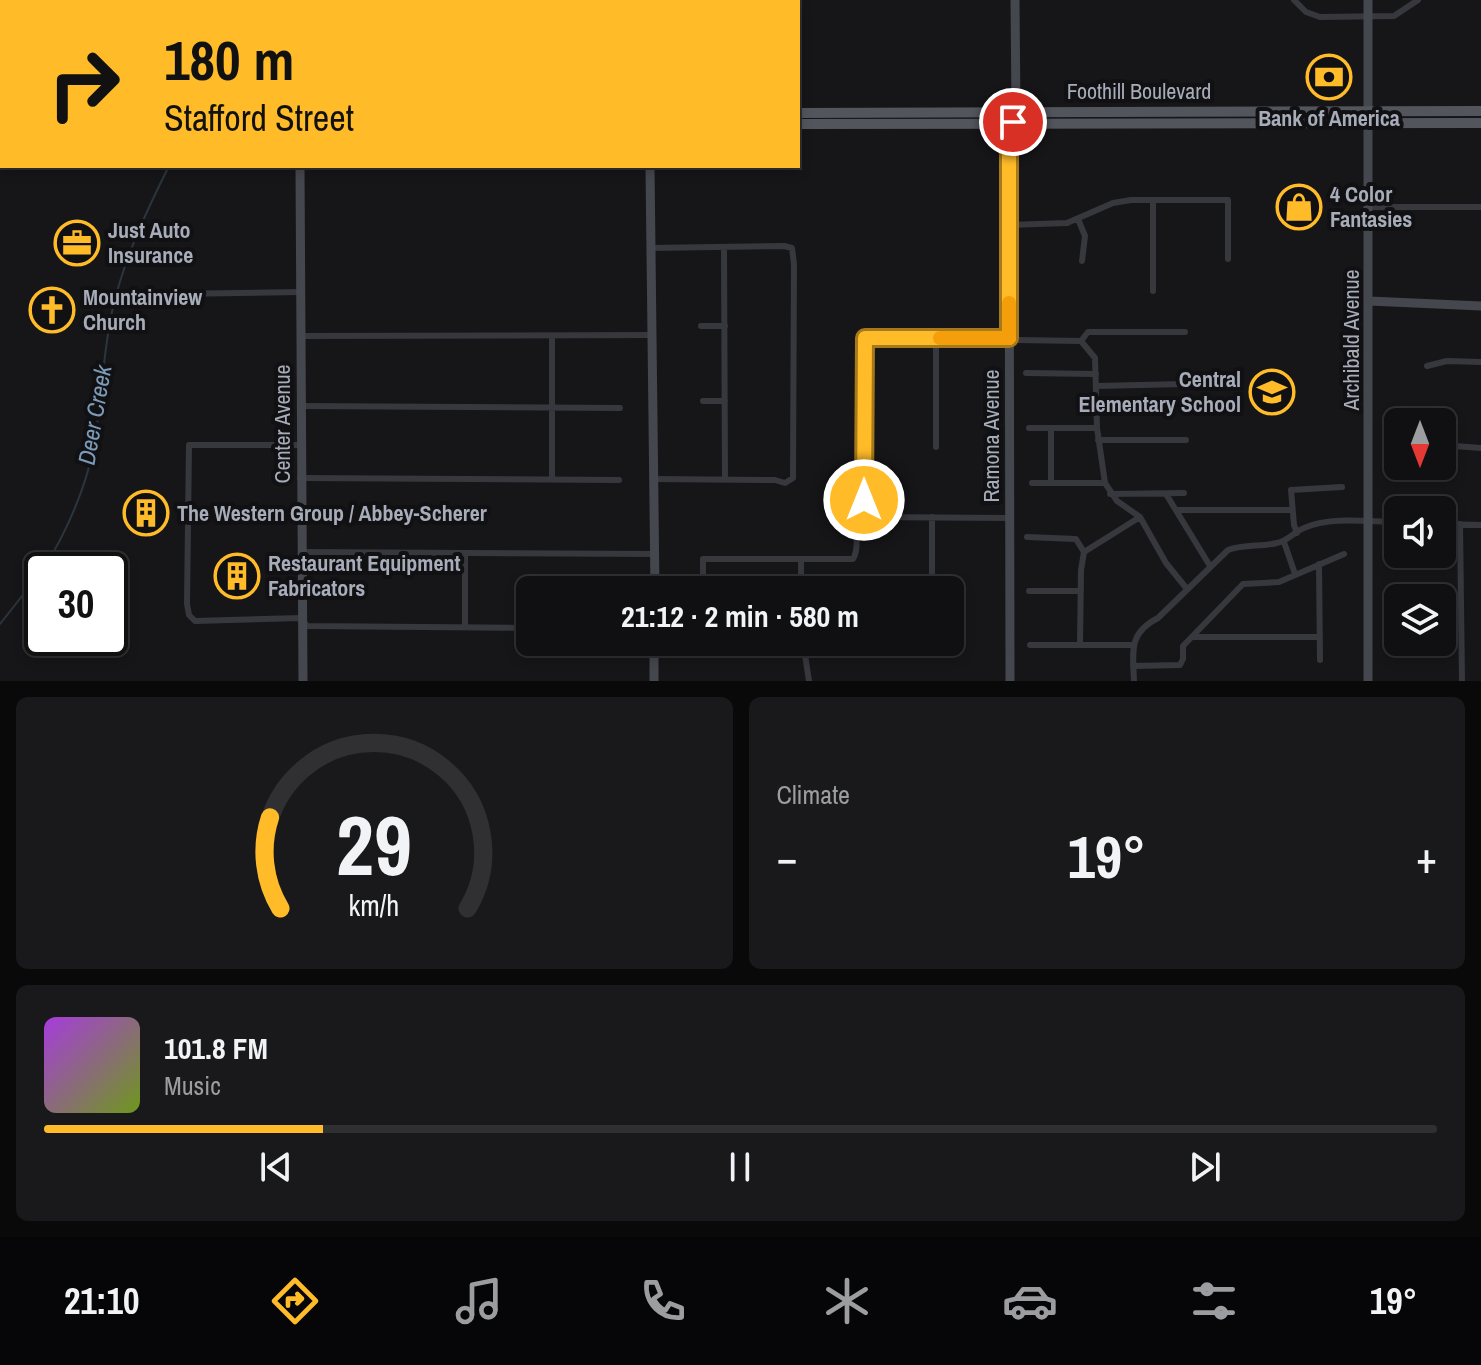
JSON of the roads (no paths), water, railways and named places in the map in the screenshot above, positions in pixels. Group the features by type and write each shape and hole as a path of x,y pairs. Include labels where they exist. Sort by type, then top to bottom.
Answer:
{"main road":[{"name":"Foothill Boulevard","path":"800,124 1369,110 1481,111"},
{"name":"Foothill Boulevard","path":"800,113 1481,123"}],"street":[{"name":"Ramona Avenue","path":"1010,681 1009,135 1015,117 1015,0"},
{"path":"1294,0 1306,12 1320,17 1394,16 1418,0"},
{"name":"Archibald Avenue","path":"1368,0 1368,681"},
{"name":"Center Avenue","path":"300,168 303,681"},
{"path":"650,168 655,576"},
{"path":"1153,200 1153,291"},
{"path":"1009,225 1057,224 1078,219 1113,203 1228,200 1228,259"},
{"path":"1369,207 1481,207"},
{"path":"1078,219 1085,236 1082,261"},
{"path":"650,248 784,246 792,248 794,264 793,478 785,483 775,480 653,479"},
{"path":"724,248 725,479"},
{"path":"174,294 300,292"},
{"path":"1369,301 1481,306"},
{"path":"701,326 725,326"},
{"path":"1081,341 1088,332 1185,332"},
{"path":"300,336 653,335"},
{"path":"552,336 552,479"},
{"path":"703,576 703,559 853,559 858,552 856,540 864,500 865,338 1009,338 1081,341 1095,358 1097,428 1105,483 1110,494 1140,517 1166,563 1187,589"},
{"path":"936,338 936,447"},
{"path":"1427,366 1447,361 1481,362"},
{"path":"1026,373 1096,374"},
{"path":"1096,386 1184,384"},
{"path":"703,401 725,401"},
{"path":"300,406 620,408"},
{"path":"1029,428 1097,428"},
{"path":"1051,428 1051,483"},
{"path":"1098,440 1186,440"},
{"path":"300,445 189,445 189,615 195,621 301,618 307,626 516,628"},
{"path":"1456,446 1481,448"},
{"path":"300,478 619,480"},
{"path":"1032,483 1105,483"},
{"path":"1297,533 1291,490 1342,487"},
{"path":"1110,494 1184,493"},
{"path":"1166,494 1210,566"},
{"path":"1177,510 1292,510"},
{"path":"862,517 1010,518"},
{"path":"932,517 932,576"},
{"path":"1084,552 1140,517"},
{"path":"1134,681 1132,645 1145,624 1158,618 1228,550 1239,546 1284,542 1323,523 1384,522"},
{"path":"1456,524 1481,525"},
{"path":"1460,524 1462,681"},
{"path":"1027,537 1076,539 1084,552 1080,644"},
{"path":"1284,542 1295,574"},
{"path":"301,552 656,554"},
{"path":"465,553 465,627"},
{"path":"1133,666 1180,665 1183,646 1243,584 1279,582 1344,554"},
{"path":"801,559 801,576"},
{"path":"1319,564 1320,660"},
{"path":"1029,591 1081,591"},
{"path":"1192,637 1320,637"},
{"path":"1030,645 1132,645"},
{"path":"654,656 654,681"},
{"path":"805,656 809,681"}],"waterway":[{"name":"Deer Creek","path":"53,552 68,524 87,474 118,288 137,235 168,168"},
{"name":"Deer Creek","path":"0,624 24,594"}],"place":[{"name":"Bank of America","path":"1329,77"},
{"name":"4 Color Fantasies","path":"1299,207"},
{"name":"Just Auto Insurance","path":"77,243"},
{"name":"Mountainview Church","path":"52,310"},
{"name":"Central Elementary School","path":"1272,392"},
{"name":"The Western Group / Abbey-Scherer","path":"146,513"},
{"name":"Restaurant Equipment Fabricators","path":"237,576"}]}
